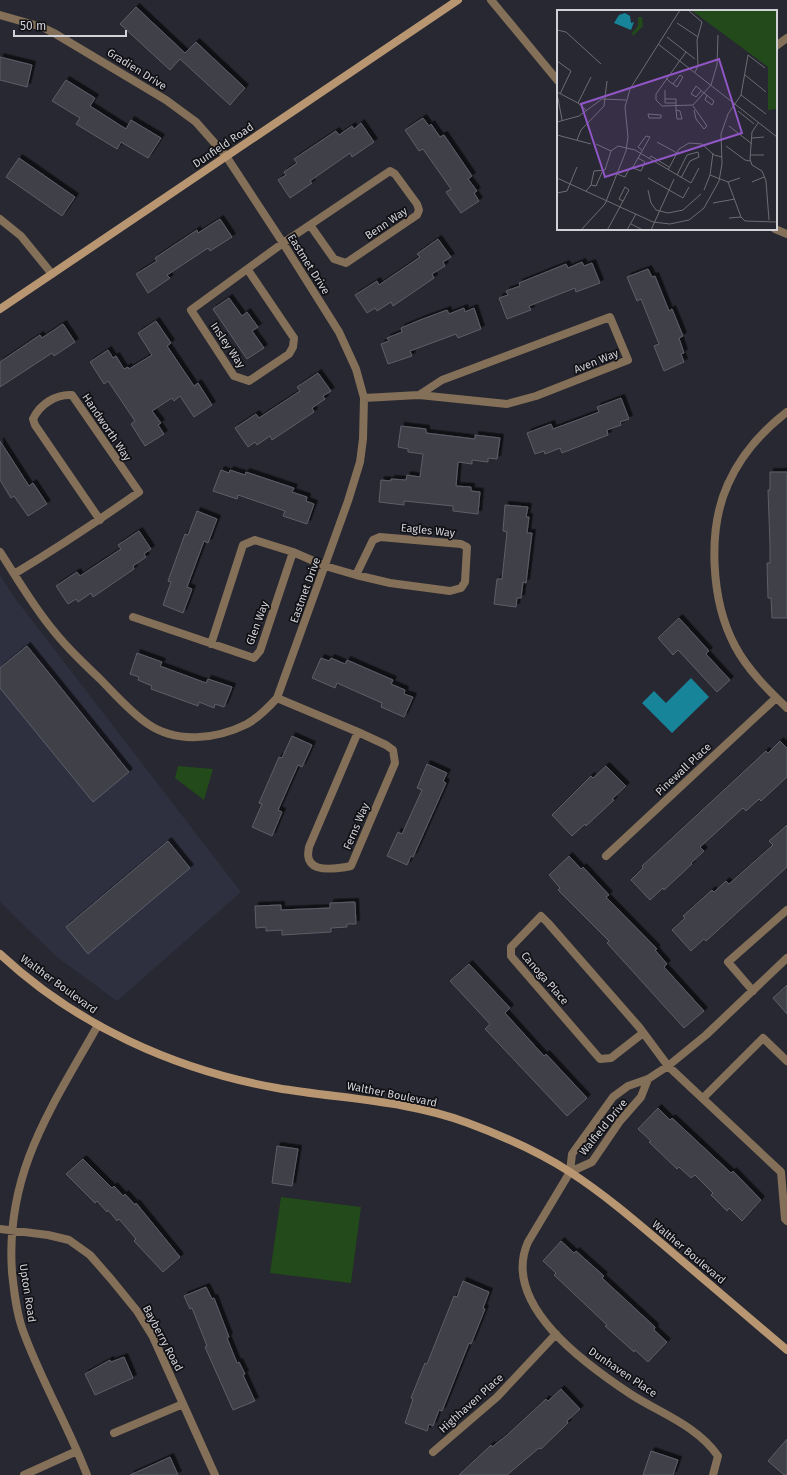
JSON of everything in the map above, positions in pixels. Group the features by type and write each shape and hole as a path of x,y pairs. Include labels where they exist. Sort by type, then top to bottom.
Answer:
{"main road":[{"name":"Dunfield Road","path":"0,309 458,0"},
{"name":"Walther Boulevard","path":"0,954 53,996 98,1025 169,1058 242,1081 278,1088 382,1102 424,1110 459,1120 525,1148 570,1172 632,1218 787,1350"}],"street":[{"path":"491,0 557,80"},
{"name":"Gradien Drive","path":"0,15 42,27 54,33 159,96 196,122 226,156"},
{"path":"777,45 787,38"},
{"name":"Eastmet Drive","path":"0,552 34,604 65,644 135,714 160,731 190,738 226,732 247,724 262,714 277,698 348,501 360,462 363,439 364,398 356,369 339,332 226,156"},
{"name":"Benn Way","path":"283,243 390,171 396,174 417,204 419,210 417,215 346,263 334,260 310,225"},
{"path":"0,219 21,236 52,274"},
{"path":"777,230 787,234"},
{"name":"Insley Way","path":"248,270 294,338 293,347 289,354 249,380 234,376 190,310 248,270 283,243"},
{"name":"Aven Way","path":"364,398 419,395 507,404 536,396 628,360 610,317 442,380 419,395"},
{"name":"Handworth Way","path":"14,574 68,542 100,520 139,492 72,395 58,396 36,413 33,419 35,425 100,520"},
{"path":"787,412 768,426 747,451 727,485 721,505 714,553 716,579 727,626 735,646 746,663 776,698 787,708"},
{"name":"Eagles Way","path":"325,566 356,575 390,583 450,591 461,588 465,582 467,547 461,544 380,537 373,540 356,575"},
{"path":"211,644 244,545 255,540 293,552 325,566"},
{"name":"Glen Way","path":"133,617 254,658 260,651 293,552"},
{"name":"Ferns Way","path":"277,698 358,732 386,745 393,750 395,763 351,866 343,868 319,868 312,864 308,858 309,847 358,732"},
{"name":"Pinewall Place","path":"606,856 776,698"},
{"path":"753,991 728,962 787,910"},
{"name":"Canoga Place","path":"643,1032 611,1058 600,1059 511,956 511,947 541,916 643,1032 668,1066 781,1172"},
{"name":"Walfield Drive","path":"570,1172 572,1154 613,1097 628,1086 648,1079 668,1066 753,991 787,958"},
{"name":"Upton Road","path":"86,1475 77,1451 40,1372 22,1328 13,1288 12,1230 19,1187 33,1144 44,1121 98,1025"},
{"path":"703,1098 763,1038 787,1061"},
{"name":"Walfield Drive","path":"570,1172 592,1162 620,1121 641,1097 648,1079"},
{"path":"787,1166 781,1172 785,1219 787,1221"},
{"name":"Dunhaven Place","path":"570,1172 528,1242 523,1254 522,1268 528,1294 541,1316 556,1334 597,1370 634,1396 698,1435 718,1456 716,1474"},
{"name":"Bayberry Road","path":"0,1229 48,1235 69,1240 90,1255 137,1311 153,1337 216,1475"},
{"name":"Highhaven Place","path":"433,1452 497,1397 556,1334"},
{"path":"114,1433 183,1404"},
{"path":"24,1475 77,1451"}],"shaded area":[{"path":"0,575 14,597 241,892 117,1001 57,957 0,902"}],"green space":[{"path":"178,766 213,769 204,800 175,778"},
{"path":"281,1197 361,1207 351,1283 270,1273"}],"water":[{"path":"691,678 709,697 672,733 642,703 654,691 666,703"}],"building":[{"path":"136,7 185,53 196,42 245,88 230,105 180,59 170,70 120,24"},
{"path":"0,57 32,65 27,87 0,80"},
{"path":"66,80 95,98 90,106 126,129 131,120 161,138 148,158 121,142 117,149 76,124 80,118 52,101"},
{"path":"423,118 429,126 431,124 440,137 444,135 472,176 468,179 477,191 474,193 479,201 461,213 446,192 451,189 423,149 419,151 405,130"},
{"path":"361,123 374,142 352,157 350,153 310,181 312,183 290,198 278,180 286,175 284,172 297,163 294,159 336,131 339,135 352,126 354,129"},
{"path":"19,158 75,197 62,216 6,177"},
{"path":"220,219 232,237 210,251 208,248 167,275 170,278 148,293 136,274 157,261 155,258 197,230 198,233"},
{"path":"438,239 451,257 443,262 445,266 432,274 434,278 393,306 391,302 377,311 375,308 367,313 355,295 377,281 379,285 420,257 417,254"},
{"path":"582,262 584,266 592,263 600,283 576,292 575,288 529,306 531,310 507,319 499,298 508,295 506,291 520,286 519,283 566,264 568,268"},
{"path":"648,269 652,277 655,276 669,311 672,309 683,336 679,338 684,353 681,354 684,362 664,371 654,346 659,344 641,299 637,301 627,277"},
{"path":"229,298 242,316 247,312 258,327 252,331 264,348 247,359 213,309"},
{"path":"464,308 465,312 474,308 481,329 458,338 456,334 410,351 412,356 388,364 381,344 389,341 387,338 402,332 401,328 420,320 447,310 449,314"},
{"path":"156,321 171,343 167,346 194,386 198,383 212,405 194,417 180,396 174,401 172,398 152,411 161,423 158,425 164,434 145,446 131,424 135,421 108,381 104,384 90,362 108,350 113,358 116,356 124,369 128,367 129,369 152,355 138,333"},
{"path":"63,324 75,342 54,356 52,353 0,387 0,362 40,335 42,338"},
{"path":"318,373 331,391 323,396 325,399 312,408 314,412 272,440 270,436 257,445 255,442 248,447 235,428 256,414 259,418 300,391 297,387"},
{"path":"621,398 629,419 620,422 621,425 607,430 608,435 562,453 560,448 545,454 544,451 535,454 527,433 551,424 553,429 599,412 597,407"},
{"path":"401,426 426,429 426,433 475,439 475,435 500,438 497,459 488,458 488,462 472,460 472,464 458,462 456,486 471,487 471,491 480,492 478,514 453,511 453,506 404,501 404,505 379,502 381,480 406,480 407,475 420,477 423,454 408,452 408,449 398,447"},
{"path":"0,441 29,486 33,483 47,504 28,516 14,496 11,498 0,480"},
{"path":"221,470 229,473 230,470 245,475 246,472 294,488 292,492 307,497 306,501 314,504 307,524 283,516 285,511 238,495 237,499 213,491"},
{"path":"770,472 787,472 787,618 772,618 771,598 768,598 767,563 770,563 770,545 768,490 770,490"},
{"path":"505,505 528,507 526,517 529,517 527,533 532,533 526,583 523,582 521,598 517,598 516,607 494,604 497,579 502,579 507,532 503,531"},
{"path":"197,511 217,519 208,543 204,541 187,587 192,589 183,613 163,605 171,582 168,581 185,534 188,535"},
{"path":"139,531 151,549 144,554 146,557 133,566 134,569 93,597 91,593 78,602 76,599 68,604 56,586 77,572 80,576 121,549 118,545"},
{"path":"679,618 709,651 706,654 730,680 717,692 678,650 673,655 658,638"},
{"path":"27,646 129,772 93,802 0,688 0,668"},
{"path":"137,653 162,662 160,666 206,683 208,679 232,687 224,707 215,704 214,708 199,702 198,706 151,689 152,686 138,680 139,677 130,674"},
{"path":"321,658 329,661 331,658 345,664 347,660 393,680 391,684 405,690 404,694 413,697 404,717 381,707 382,703 337,683 335,688 312,678"},
{"path":"292,736 312,745 302,767 298,765 278,810 282,812 272,836 252,827 262,804 259,803 279,757 282,758"},
{"path":"780,741 787,748 787,777 761,801 759,799 746,811 743,808 700,847 704,851 691,863 692,864 664,890 663,888 650,900 631,880 643,868 642,866 766,751 768,753"},
{"path":"427,764 447,773 443,781 446,783 413,857 411,856 407,865 387,856 398,832 402,834 422,790 417,788"},
{"path":"606,766 626,786 612,799 614,800 586,826 585,824 572,836 552,815 591,776 593,778"},
{"path":"787,825 787,867 706,941 704,939 691,951 672,930 685,918 683,916 712,890 714,892 726,881 729,884 773,845 769,841"},
{"path":"168,841 190,868 88,954 66,927"},
{"path":"569,856 581,869 583,867 609,895 606,897 657,949 655,950 667,964 664,967 704,1011 684,1028 607,943 609,941 558,890 560,888 549,875"},
{"path":"355,902 356,924 347,924 347,927 331,928 331,932 282,935 282,930 266,931 266,927 256,928 255,906 281,905 281,910 330,908 330,903"},
{"path":"469,964 510,1008 505,1013 544,1056 546,1054 587,1098 567,1116 485,1029 490,1024 450,981"},
{"path":"787,985 787,1014 773,998"},
{"path":"658,1108 670,1120 672,1118 731,1173 733,1171 761,1200 742,1221 729,1208 727,1211 711,1195 713,1193 695,1175 691,1178 679,1167 677,1169 638,1129"},
{"path":"277,1146 298,1149 292,1186 272,1183"},
{"path":"83,1159 112,1188 114,1186 123,1196 125,1194 135,1205 136,1203 180,1257 163,1272 134,1241 136,1239 119,1219 117,1221 108,1210 107,1212 97,1201 95,1203 66,1174"},
{"path":"561,1241 574,1253 576,1251 604,1276 602,1278 655,1327 654,1330 667,1342 648,1362 635,1350 634,1352 605,1326 607,1325 554,1275 556,1273 543,1261"},
{"path":"463,1281 489,1292 483,1308 485,1309 471,1344 469,1343 442,1411 439,1410 433,1426 429,1424 427,1431 405,1423 413,1399 411,1398 425,1363 427,1364 454,1296 457,1297"},
{"path":"206,1287 212,1299 214,1298 229,1337 227,1338 237,1363 239,1362 245,1374 243,1375 255,1401 233,1410 205,1347 207,1346 192,1308 190,1309 184,1296"},
{"path":"124,1357 133,1378 95,1395 85,1374 110,1360 111,1362"},
{"path":"561,1389 580,1409 541,1449 539,1448 507,1475 459,1475 491,1445 492,1447 506,1436 546,1399 548,1401"},
{"path":"787,1439 787,1475 784,1475 768,1461"},
{"path":"651,1451 678,1460 673,1475 643,1475"},
{"path":"170,1457 178,1475 130,1475 157,1463"}]}
